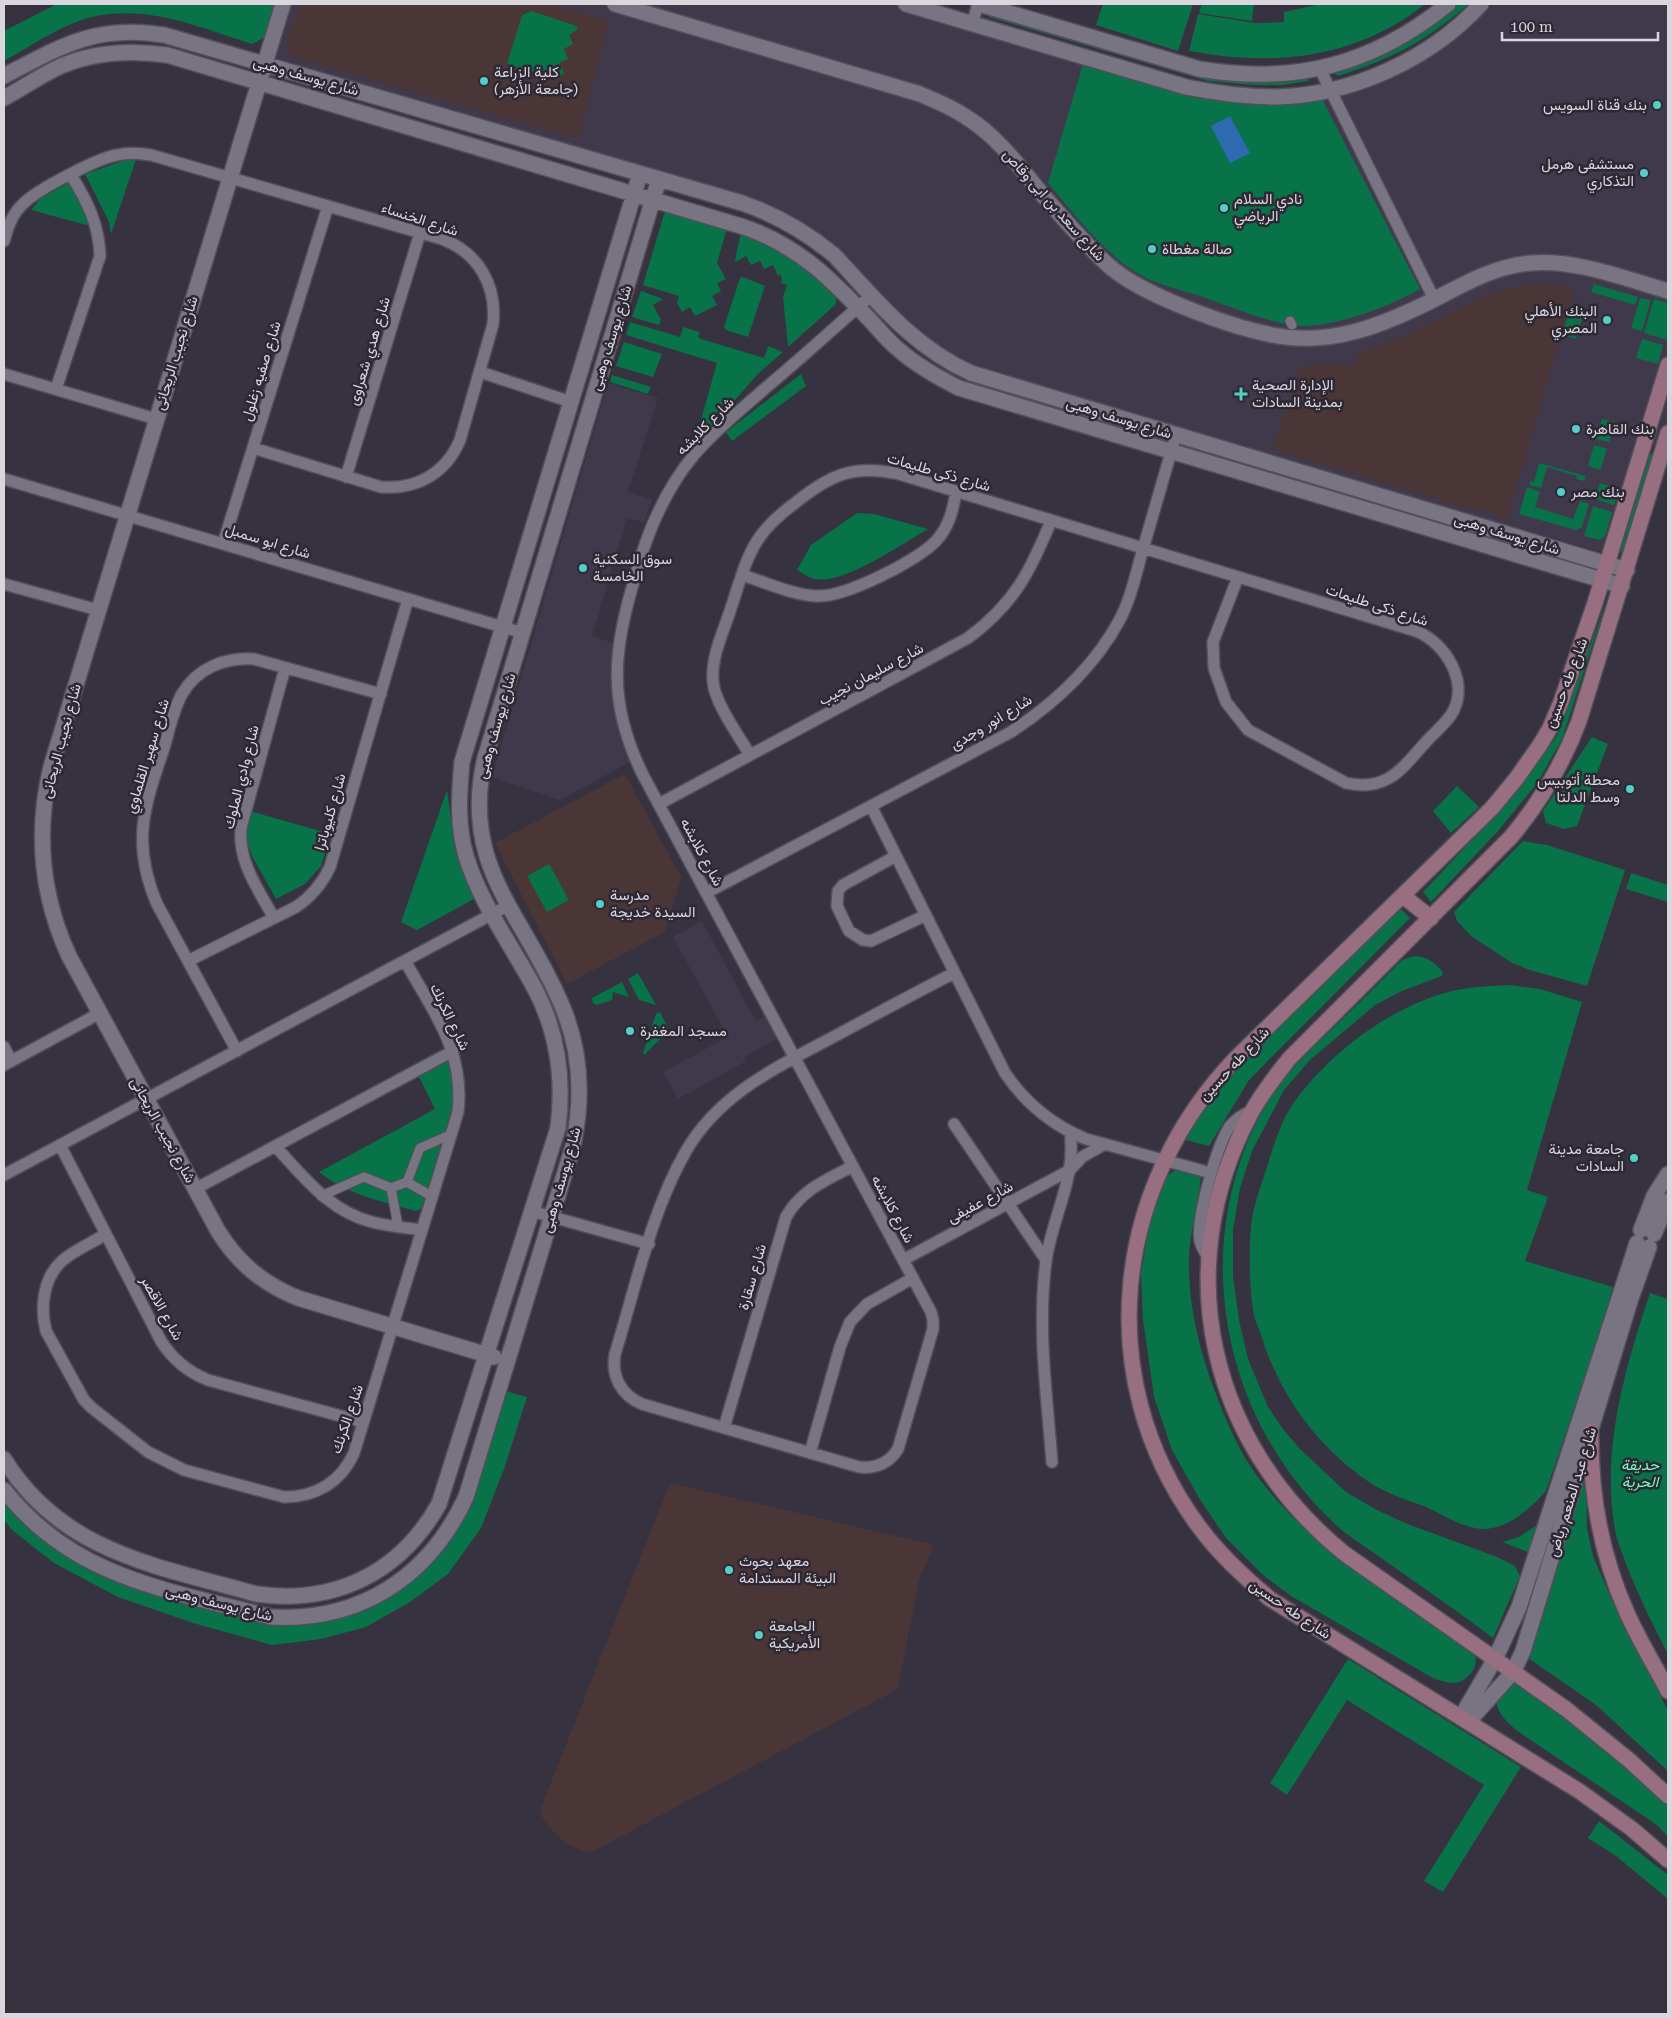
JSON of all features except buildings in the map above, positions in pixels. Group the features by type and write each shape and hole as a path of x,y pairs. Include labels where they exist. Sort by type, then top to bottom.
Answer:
{"main road":[{"name":"شارع طه حسين","path":"1668,364 1602,580 1561,702 1550,728 1516,779 1492,808 1220,1074 1191,1113 1164,1160 1148,1199 1136,1246 1131,1278 1129,1318 1133,1366 1151,1437 1171,1482 1197,1523 1212,1543 1239,1572 1270,1599 1579,1791 1632,1829 1668,1860"},
{"name":"شارع طه حسين","path":"1668,433 1666,452 1579,720 1571,742 1550,783 1534,808 1511,837 1289,1059 1261,1096 1239,1136 1223,1178 1213,1223 1209,1258 1210,1314 1216,1353 1224,1384 1253,1448 1278,1488 1310,1524 1345,1554 1598,1734 1668,1796"},
{"path":"1403,896 1431,918"},
{"path":"1591,1430 1593,1488 1606,1554 1628,1614 1668,1692"}],"street":[{"name":"شارع نجيب الريحانى","path":"283,4 263,63 51,767 44,801 41,836 44,877 52,916 68,956 225,1243 243,1264 264,1281 298,1298 507,1361"},
{"name":"شارع سعد بن ابى وقاص","path":"615,4 920,94 945,105 968,118 997,143 1090,247 1110,266 1153,292 1208,317 1271,335 1322,338 1379,325 1491,271 1532,263 1564,264 1668,291"},
{"path":"906,4 1186,87 1227,95 1278,97 1330,90 1363,80 1412,58 1443,38 1481,4"},
{"path":"972,24 978,4 1199,69 1233,74 1261,75 1320,69 1360,57 1394,41 1425,23 1448,4"},
{"name":"شارع يوسف وهبى","path":"4,76 75,40 123,31 164,35 742,203 792,225 834,255 909,334 933,352 958,367 985,378 1627,570"},
{"name":"شارع يوسف وهبى","path":"4,98 61,66 92,57 124,52 152,53 174,57 744,227 773,239 813,264 898,349 928,372 951,384 976,394 1622,586"},
{"path":"1320,69 1434,299"},
{"name":"شارع الخنساء","path":"4,241 12,218 23,204 37,192 108,157 133,153 151,155 450,242 464,251 478,264 488,281 493,297 493,324 460,440 452,456 440,470 422,481 402,487 381,487 253,448"},
{"name":"شارع يوسف وهبى","path":"4,1459 31,1495 57,1519 85,1538 115,1552 256,1594 287,1597 318,1594 348,1586 376,1572 401,1554 422,1530 439,1504 558,1128 561,1093 558,1058 550,1024 540,1000 492,914 466,857 459,823 459,790 465,747 640,174"},
{"path":"56,389 100,256 98,233 92,214 71,175"},
{"name":"شارع يوسف وهبى","path":"4,1490 29,1518 51,1537 82,1558 116,1575 152,1587 271,1617 301,1618 331,1613 361,1603 391,1588 418,1566 441,1541 455,1520 466,1497 551,1217 576,1130 579,1098 577,1063 563,1008 496,882 484,851 478,800 485,758 659,179"},
{"name":"شارع صفيه زغلول","path":"223,544 328,206"},
{"name":"شارع هدي شعراوى","path":"346,477 420,233"},
{"name":"شارع كلابشه","path":"810,1453 858,1467 872,1468 884,1463 895,1454 901,1443 934,1320 659,804 630,744 621,714 617,684 618,651 623,619 650,529 674,483 706,442 872,295"},
{"path":"480,372 571,402"},
{"path":"4,374 156,419"},
{"name":"شارع انور وجدى","path":"706,893 1011,732 1041,711 1069,687 1096,655 1119,620 1128,602 1176,435"},
{"path":"1644,445 1666,452"},
{"name":"شارع ذكى طليمات","path":"750,755 717,698 713,682 714,663 718,646 742,575 756,542 769,525 820,483 861,470 886,471 1051,520 1416,631 1430,638 1447,655 1455,671 1456,697 1451,714 1396,774 1380,783 1363,786 1338,779 1248,730 1232,712 1223,696 1216,680 1212,656 1213,642 1238,577"},
{"name":"شارع ابو سمبل","path":"4,479 523,633"},
{"path":"742,575 807,596 828,596 848,590 910,560 929,548 948,524 956,492"},
{"name":"شارع سليمان نجيب","path":"659,804 954,647 981,628 1006,604 1026,576 1051,520"},
{"path":"4,584 98,610"},
{"name":"شارع كليوباترا","path":"188,961 303,902 316,890 326,875 408,599"},
{"name":"شارع سهير القلماوي","path":"237,1051 157,904 145,869 142,829 146,801 181,695 200,673 217,664 235,659 254,659 381,694"},
{"name":"شارع وادي الملوك","path":"274,918 246,865 240,838 241,828 285,668"},
{"path":"871,806 954,973 1012,1084 1040,1113 1070,1132 1105,1144 1212,1173"},
{"path":"896,856 843,884 838,891 837,906 849,931 863,940 871,941 926,916"},
{"path":"4,1175 509,905"},
{"name":"شارع الكرنك","path":"106,1234 63,1260 56,1268 45,1294 43,1321 46,1331 84,1400 136,1444 160,1459 184,1470 274,1496 294,1497 314,1493 339,1477 354,1453 458,1112 459,1088 453,1051 404,961"},
{"path":"913,1278 867,1304 850,1322 840,1347 810,1453 636,1401 625,1392 617,1381 614,1368 615,1354 666,1190 687,1150 705,1125 748,1084 954,973"},
{"path":"4,1047 7,1063 100,1014"},
{"path":"195,1189 453,1051"},
{"path":"1209,1258 1202,1247 1200,1235 1203,1210 1212,1173 1231,1126 1240,1117 1252,1111"},
{"path":"954,1124 1046,1260"},
{"path":"1052,1462 1043,1338 1043,1307 1046,1260 1070,1170 1072,1151 1070,1132"},
{"path":"321,1196 364,1177 391,1188 407,1182 420,1148 452,1134"},
{"name":"شارع عفيفى","path":"903,1260 1070,1170 1089,1152 1105,1144"},
{"name":"شارع الاقصر","path":"60,1145 166,1350 188,1370 208,1380 363,1422"},
{"path":"275,1146 321,1196 333,1205 360,1218 422,1230"},
{"name":"شارع سقارة","path":"724,1428 786,1216 804,1193 853,1166"},
{"name":"شارع عبد المنعم رياض","path":"1465,1720 1519,1607 1541,1567 1591,1430 1630,1301 1654,1196 1668,1174"},
{"path":"407,1182 433,1197"},
{"path":"391,1188 398,1226"},
{"name":"شارع عبد المنعم رياض","path":"1465,1720 1513,1672 1523,1651 1541,1567 1645,1239 1668,1200"},
{"path":"531,1211 649,1244"}],"shaded area":[{"path":"289,4 903,4 1227,97 1368,81 1436,52 1494,4 1668,4 1668,353 1601,552 983,374 932,345 821,239 667,177 273,57"},
{"name":"كلية الزراعة (جامعة الأزهر)","path":"300,4 553,4 609,21 578,139 290,56 286,47"},
{"path":"1543,283 1575,287 1507,519 1495,516 1495,513 1481,508 1479,512 1272,449 1300,367 1338,362 1339,366 1357,362 1355,354 1409,334 1487,295 1504,289"},
{"name":"سوق السكنية الخامسة","path":"608,383 658,398 628,492 652,500 644,522 627,518 592,636 616,644 632,761 560,800 492,777"},
{"path":"1668,388 1668,449 1651,444"},
{"name":"مدرسة السيدة خديجة","path":"625,774 681,877 665,932 567,984 495,843"},
{"path":"702,921 756,1022 768,1015 780,1037 744,1057 746,1061 678,1099 663,1072 728,1037 673,937"},
{"name":"الجامعة الأمريكية","path":"670,1483 934,1545 919,1580 898,1689 590,1853 564,1843 543,1819 540,1810"}],"green space":[{"path":"57,4 275,4 265,37 252,44 176,20 136,13 116,13 84,19 72,24 4,61 4,31"},
{"path":"1103,4 1193,4 1178,51 1096,25"},
{"path":"1202,4 1254,4 1252,21 1199,13"},
{"path":"1321,4 1425,4 1399,22 1371,37 1313,54 1283,58 1252,58 1189,51 1198,14 1255,23 1284,22 1284,12"},
{"path":"1457,4 1469,4 1437,29 1408,48 1338,76 1334,73 1334,69 1390,51 1414,38"},
{"path":"531,11 577,26 577,30 569,35 573,44 564,49 568,59 559,63 564,73 556,79 507,64 522,15"},
{"path":"991,13 1247,81 1276,81 1307,76 1309,81 1282,85 1252,85 1208,81 989,17"},
{"name":"نادي السلام الرياضي","path":"1083,64 1183,94 1321,97 1420,289 1392,303 1357,316 1339,321 1305,326 1290,325 1257,316 1165,286 1137,274 1117,259 1096,238 1048,183"},
{"path":"137,156 111,234 109,222 85,174"},
{"path":"70,182 90,226 31,210 41,198"},
{"path":"671,209 727,228 717,263 726,279 717,283 721,291 712,296 717,305 695,316 690,307 682,312 677,303 679,296 643,285 664,214"},
{"path":"741,232 772,243 836,292 836,304 788,347 783,297 787,285 781,283 782,278 780,274 778,276 773,265 764,269 760,261 751,265 746,256 736,262"},
{"path":"743,277 765,286 748,337 726,330 724,327 740,278"},
{"path":"1594,284 1638,297 1635,305 1591,292"},
{"path":"641,291 663,299 653,305 661,320 659,325 632,317"},
{"path":"1640,298 1651,300 1642,331 1631,328"},
{"path":"1654,299 1668,303 1667,340 1644,333"},
{"path":"1571,305 1585,309 1576,339 1562,335"},
{"path":"630,322 680,337 683,327 700,332 698,337 701,339 764,358 768,346 783,352 757,375 711,427 700,423 717,363 626,335"},
{"path":"1642,339 1663,345 1658,364 1636,358"},
{"path":"624,342 662,354 653,377 616,366"},
{"path":"801,374 806,386 732,441 726,432"},
{"path":"612,375 651,387 648,394 610,382"},
{"path":"1602,419 1615,422 1609,442 1596,439"},
{"path":"1594,445 1607,449 1600,470 1588,466"},
{"path":"1654,453 1656,456 1627,552 1622,556 1620,550 1650,454"},
{"path":"1539,463 1586,476 1584,481 1576,479 1577,476 1547,467 1541,488 1529,485 1530,481 1534,482"},
{"path":"1600,483 1619,489 1614,505 1595,499"},
{"path":"1527,487 1540,492 1535,507 1573,519 1580,501 1589,504 1582,527 1576,530 1519,514"},
{"path":"1593,506 1612,512 1605,536 1600,540 1584,536"},
{"path":"857,513 874,514 928,529 889,553 857,570 841,576 815,579 797,570 811,545"},
{"path":"1608,597 1562,739 1538,782 1498,831 1431,902 1423,892 1501,809 1557,736"},
{"path":"1592,737 1608,744 1577,826 1564,829 1546,823 1543,811"},
{"path":"1457,786 1479,807 1451,833 1433,811"},
{"path":"447,790 455,849 474,899 417,930 401,922"},
{"path":"250,811 331,834 321,866 305,884 276,899 252,856 245,835"},
{"path":"1523,841 1547,845 1625,870 1587,986 1512,963 1471,936 1457,921 1454,912"},
{"path":"549,864 569,900 547,912 527,876"},
{"path":"1631,873 1668,885 1668,902 1626,889"},
{"path":"1400,908 1410,918 1249,1080 1209,1146 1186,1140 1198,1118 1231,1072"},
{"path":"1414,956 1434,963 1443,972 1442,976 1402,991 1375,1005 1310,1060 1284,1090 1252,1151 1240,1188 1233,1230 1233,1277 1239,1320 1248,1359 1268,1407 1300,1449 1346,1492 1377,1510 1405,1523 1497,1557 1515,1566 1520,1576 1493,1638 1344,1532 1294,1479 1264,1432 1242,1380 1228,1326 1223,1270 1227,1214 1241,1159 1265,1106 1287,1075 1305,1056 1402,960"},
{"path":"638,973 656,1005 639,1000 628,979"},
{"path":"622,982 629,997 613,992 612,1000 597,1005 593,1003 592,998"},
{"path":"1510,985 1540,989 1582,1002 1527,1190 1548,1197 1525,1261 1613,1287 1595,1348 1546,1491 1532,1506 1515,1519 1496,1527 1485,1529 1462,1524 1375,1486 1333,1453 1302,1418 1278,1378 1255,1319 1250,1278 1250,1236 1257,1198 1282,1125 1295,1101 1326,1066 1363,1034 1404,1009 1426,999 1463,989"},
{"path":"660,1012 669,1030 644,1055 643,1053 656,1014"},
{"path":"445,1060 453,1066 456,1095 422,1208 416,1211 353,1192 319,1172 435,1109 417,1073"},
{"path":"1175,1170 1195,1172 1201,1177 1189,1259 1192,1304 1197,1334 1210,1378 1228,1424 1245,1457 1272,1495 1321,1544 1377,1586 1465,1644 1473,1652 1476,1662 1474,1668 1468,1677 1463,1680 1451,1683 1433,1678 1291,1596 1263,1575 1226,1538 1199,1498 1172,1450 1154,1397 1143,1320 1141,1274 1152,1208 1166,1177"},
{"name":"حديقة الحرية","path":"1650,1293 1668,1299 1668,1654 1645,1608 1619,1545 1612,1504 1611,1474 1617,1412 1631,1352"},
{"path":"505,1391 527,1397 504,1469 481,1528 448,1574 410,1602 366,1627 321,1639 272,1645 193,1623 118,1597 54,1563 12,1530 4,1520 4,1492 47,1532 139,1577 283,1617 353,1605 438,1547"},
{"path":"1586,1470 1587,1529 1593,1556 1612,1600 1668,1711 1668,1771 1596,1705 1528,1658 1541,1609"},
{"path":"1540,1523 1532,1549 1528,1552 1502,1542 1519,1537"},
{"path":"1348,1659 1521,1767 1443,1892 1424,1881 1484,1785 1347,1700 1287,1795 1270,1783"},
{"path":"1516,1680 1539,1694 1645,1779 1668,1805 1668,1837 1657,1825 1508,1723 1499,1711 1495,1696"},
{"path":"1599,1821 1668,1875 1668,1899 1616,1856 1588,1838"}],"water":[{"path":"1230,116 1250,153 1230,163 1211,126"}],"place":[{"name":"كلية الزراعة (جامعة الأزهر)","path":"484,81"},
{"name":"بنك قناة السويس","path":"1657,105"},
{"name":"مستشفى هرمل التذكاري","path":"1644,173"},
{"name":"نادي السلام الرياضي","path":"1224,208"},
{"name":"صالة مغطاة","path":"1152,249"},
{"name":"البنك الأهلي المصري","path":"1607,320"},
{"name":"الإدارة الصحية بمدينة السادات","path":"1241,394"},
{"name":"بنك القاهرة","path":"1576,429"},
{"name":"بنك مصر","path":"1561,492"},
{"name":"سوق السكنية الخامسة","path":"583,568"},
{"name":"محطة أتوبيس وسط الدلتا","path":"1630,789"},
{"name":"مدرسة السيدة خديجة","path":"600,904"},
{"name":"مسجد المغفرة","path":"630,1031"},
{"name":"جامعة مدينة السادات","path":"1634,1158"},
{"name":"معهد بحوث البيئة المستدامة","path":"729,1570"},
{"name":"الجامعة الأمريكية","path":"759,1635"}]}
